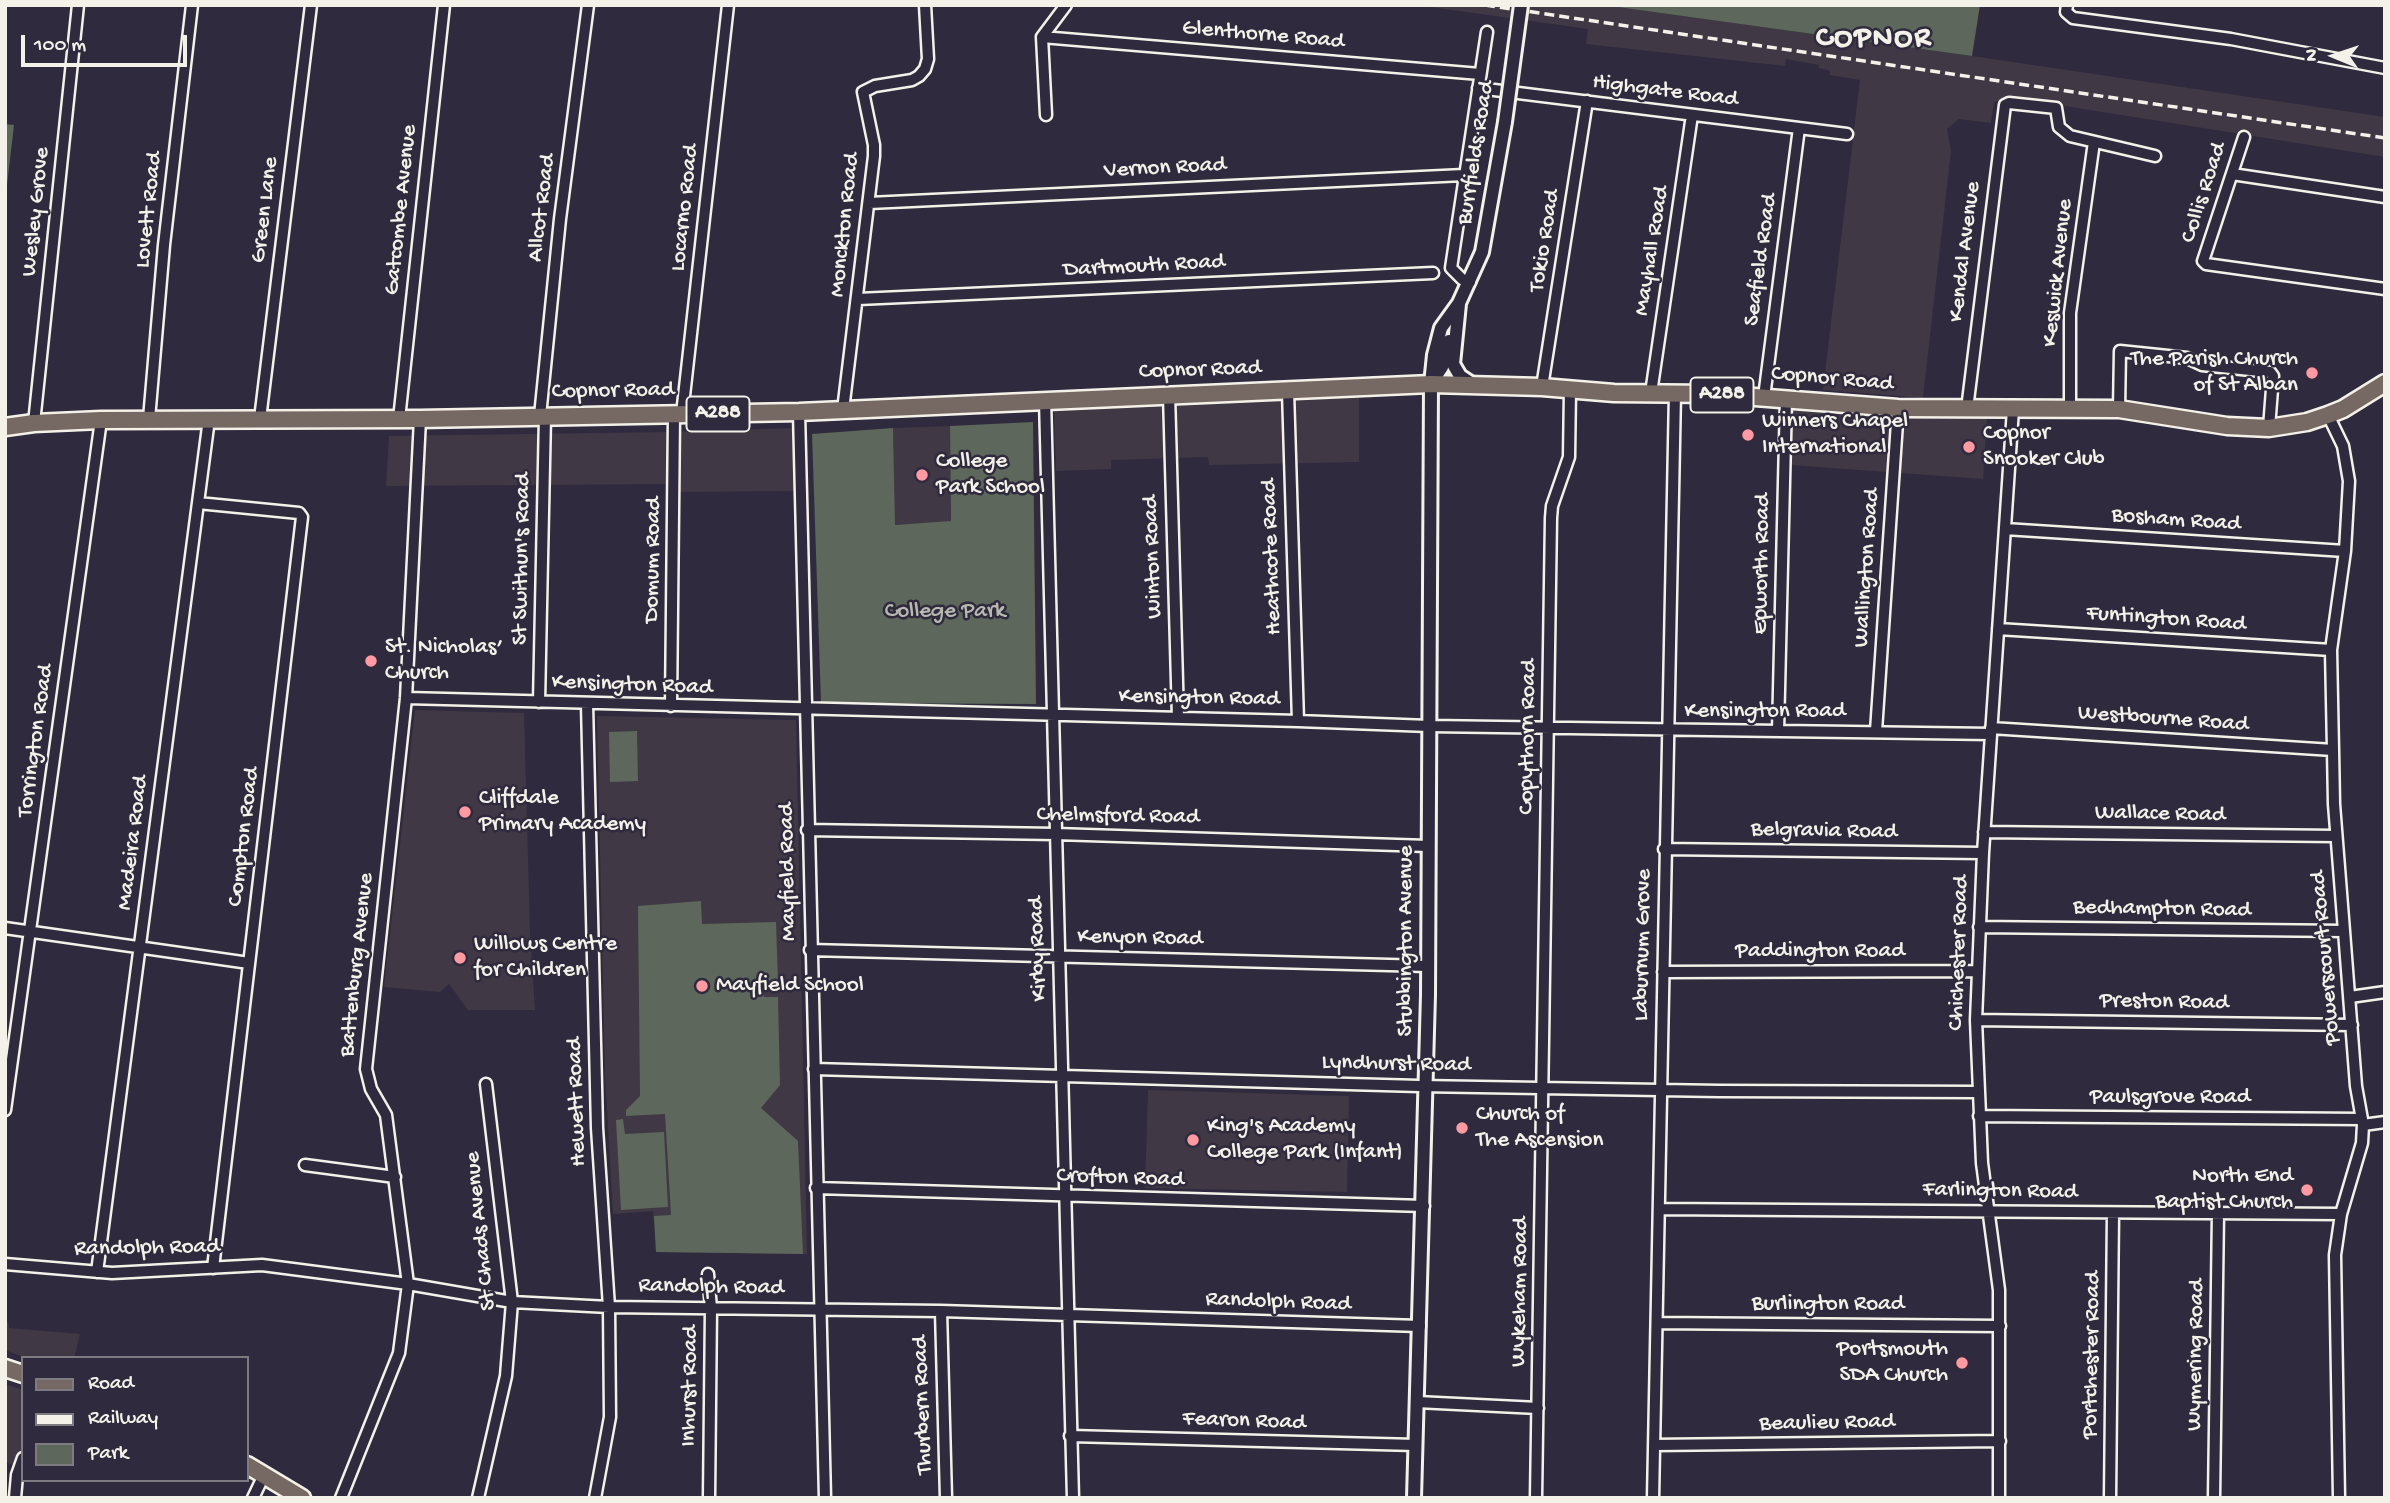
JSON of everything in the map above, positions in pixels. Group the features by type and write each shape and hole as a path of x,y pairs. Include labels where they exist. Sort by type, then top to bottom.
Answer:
{"main road":[{"name":"Copnor Road","path":"5,428 34,423 149,419 420,419 799,412 1431,384 1763,397 1898,408 2119,409 2227,426 2269,428 2307,422 2328,415 2343,409 2385,383"},
{"path":"248,1466 303,1498"}],"street":[{"name":"Wesley Grove","path":"34,423 78,5"},
{"name":"Lovett Road","path":"149,419 164,246 192,5"},
{"name":"Green Lane","path":"260,419 311,5"},
{"name":"Gatcombe Avenue","path":"399,419 444,5"},
{"name":"Allcot Road","path":"543,416 557,245 588,5"},
{"name":"Locarno Road","path":"678,414 728,5"},
{"name":"Monckton Road","path":"843,410 874,145 863,92 875,86 912,80 925,69 928,59 925,5"},
{"path":"1046,115 1042,37 1066,5"},
{"name":"Burrfields Road","path":"1431,384 1441,328 1470,282 1488,228 1521,5"},
{"path":"2067,5 2066,12 2073,18 2272,46 2385,68"},
{"path":"1470,282 1454,273 1451,268 1487,32"},
{"name":"Glenthorne Road","path":"1042,37 1480,74"},
{"name":"Highgate Road","path":"1478,88 1847,134"},
{"name":"Tokio Road","path":"1542,387 1587,101"},
{"name":"Kendal Avenue","path":"1968,409 2003,108 2009,103 2056,108 2056,119 2063,132 2094,142"},
{"name":"Mayhall Road","path":"1651,393 1692,115"},
{"name":"Seafield Road","path":"1763,397 1799,128"},
{"name":"Collis Road","path":"2244,137 2203,261 2206,264 2385,289"},
{"path":"2094,142 2155,156"},
{"name":"Keswick Avenue","path":"2070,408 2070,313 2094,142"},
{"path":"2232,174 2385,197"},
{"name":"Vernon Road","path":"869,203 1464,175"},
{"name":"Dartmouth Road","path":"858,299 1433,273"},
{"name":"Burrfields Road","path":"1459,303 1453,364 1460,376 1472,384"},
{"path":"2119,409 2120,351 2187,358 2202,365 2270,372 2273,376 2269,428"},
{"name":"Stubbington Avenue","path":"1414,1498 1427,1086 1431,384"},
{"name":"Copythorn Road","path":"1544,1087 1551,518 1552,506 1569,457 1570,390"},
{"name":"Heathcote Road","path":"1288,391 1297,721"},
{"name":"Laburnum Grove","path":"1653,1498 1675,393"},
{"name":"Winton Road","path":"1169,394 1178,718"},
{"name":"Kirby Road","path":"1045,399 1073,1498"},
{"name":"Epworth Road","path":"1778,731 1786,399"},
{"name":"Wallington Road","path":"1876,732 1898,408"},
{"name":"Chichester Road","path":"1999,1498 1999,1290 1987,1211 1979,1116 1976,1020 1984,832 2014,409"},
{"name":"Mayfield Road","path":"799,412 825,1498"},
{"name":"Domum Road","path":"671,706 678,414"},
{"name":"Powerscourt Road","path":"2328,415 2347,458 2349,481 2345,551 2331,650 2333,750 2336,836 2357,1097 2362,1122 2358,1160 2341,1214 2335,1255 2339,1498"},
{"name":"St Swithun's Road","path":"539,702 543,416"},
{"name":"Madeira Road","path":"97,1272 209,419"},
{"name":"Battenburg Avenue","path":"341,1498 399,1353 408,1284 386,1115 371,1089 366,1069 406,698 420,419"},
{"name":"Torrington Road","path":"5,1110 101,420"},
{"name":"Compton Road","path":"198,503 299,513 302,517 213,1268"},
{"name":"Bosham Road","path":"2005,529 2345,551"},
{"name":"Funtington Road","path":"1998,629 2331,650"},
{"name":"Kensington Road","path":"406,698 1549,729 1991,731"},
{"name":"Hewett Road","path":"587,704 597,1128 609,1307 610,1417 595,1498"},
{"name":"Westbourne Road","path":"1991,731 2333,750"},
{"name":"Chelmsford Road","path":"807,830 1056,834 1428,846"},
{"name":"Wallace Road","path":"1984,832 2336,836"},
{"name":"Belgravia Road","path":"1664,849 1983,853"},
{"name":"Bedhampton Road","path":"1979,927 2344,931"},
{"path":"5,928 249,963"},
{"name":"Kenyon Road","path":"810,950 1428,966"},
{"name":"Paddington Road","path":"1663,972 1977,971"},
{"path":"2350,997 2385,992"},
{"name":"Preston Road","path":"1976,1020 2352,1025"},
{"name":"Lyndhurst Road","path":"814,1069 1427,1086 1978,1092"},
{"name":"St Chads Avenue","path":"478,1498 506,1376 512,1302 486,1084"},
{"name":"Wykeham Road","path":"1536,1498 1544,1087"},
{"name":"Paulsgrove Road","path":"1979,1116 2385,1122"},
{"path":"305,1165 395,1177"},
{"name":"Crofton Road","path":"816,1188 1424,1206"},
{"name":"Farlington Road","path":"1659,1209 2341,1214"},
{"name":"Portchester Road","path":"2110,1498 2113,1213"},
{"name":"Wymering Road","path":"2214,1498 2218,1213"},
{"name":"Randolph Road","path":"5,1264 97,1272 262,1265 408,1284 512,1302 609,1307 941,1311 1420,1326"},
{"name":"Inhurst Road","path":"708,1274 711,1308 709,1498"},
{"name":"Thurbern Road","path":"941,1311 946,1498"},
{"name":"Burlington Road","path":"1657,1323 2000,1326"},
{"path":"1418,1402 1538,1408"},
{"name":"Fearon Road","path":"1070,1436 1416,1446"},
{"name":"Beaulieu Road","path":"1654,1445 2000,1441"},
{"path":"15,1498 21,1464"},
{"path":"253,1498 264,1475"}],"shaded area":[{"path":"1416,5 1603,5 2385,117 2385,157 2065,106 2007,99 1994,102 1991,123 1959,119 1947,129 1951,151 1923,398 1823,390 1860,80 1830,75 1830,71 1819,68 1819,65 1786,59 1785,66 1586,44 1588,29"},
{"path":"1359,396 1359,462 1209,465 1208,457 1111,460 1111,469 1056,471 1054,411"},
{"path":"1792,408 1905,417 1987,417 1983,479 1791,465"},
{"name":"College Park School","path":"950,426 951,522 894,525 893,428"},
{"path":"794,428 794,491 668,492 667,484 386,486 389,436"},
{"name":"Cliffdale Primary Academy","path":"415,710 524,713 530,933 535,1010 468,1010 449,984 440,992 384,987"},
{"name":"Mayfield School","path":"597,716 796,720 807,1254 656,1252 653,1211 613,1214 605,1074"},
{"path":"1148,1090 1349,1096 1347,1192 1145,1188"},
{"path":"5,1322 8,1322 9,1328 80,1334 74,1356 21,1356 5,1350"},
{"path":"5,1384 21,1389 21,1468 5,1462"}],"green space":[{"path":"1603,5 1980,5 1972,56"},
{"path":"5,124 14,125 6,194 5,194"},
{"name":"College Park","path":"1033,422 1036,704 821,703 812,434 893,428 895,525 951,521 950,426"},
{"path":"637,731 638,781 610,782 609,732"},
{"path":"701,901 702,924 776,922 778,982 763,983 764,997 778,997 780,1085 761,1108 798,1141 803,1254 656,1252 654,1216 671,1215 665,1114 626,1116 626,1110 640,1096 638,906"},
{"path":"623,1119 625,1134 664,1132 668,1207 621,1210 616,1120"}],"railway":[{"path":"1485,5 2385,138"}],"place":[{"name":"The Parish Church of St Alban","path":"2312,373"},
{"name":"Winners Chapel International","path":"1748,435"},
{"name":"Copnor Snooker Club","path":"1969,447"},
{"name":"College Park School","path":"922,475"},
{"name":"St. Nicholas’ Church","path":"371,661"},
{"name":"Cliffdale Primary Academy","path":"465,812"},
{"name":"Willows Centre for Children","path":"460,958"},
{"name":"Mayfield School","path":"702,986"},
{"name":"Church of The Ascension","path":"1462,1128"},
{"name":"King's Academy College Park (Infant)","path":"1193,1140"},
{"name":"North End Baptist Church","path":"2307,1190"},
{"name":"Portsmouth SDA Church","path":"1962,1363"}],"district":[{"name":"COPNOR","path":"1874,40"}]}
